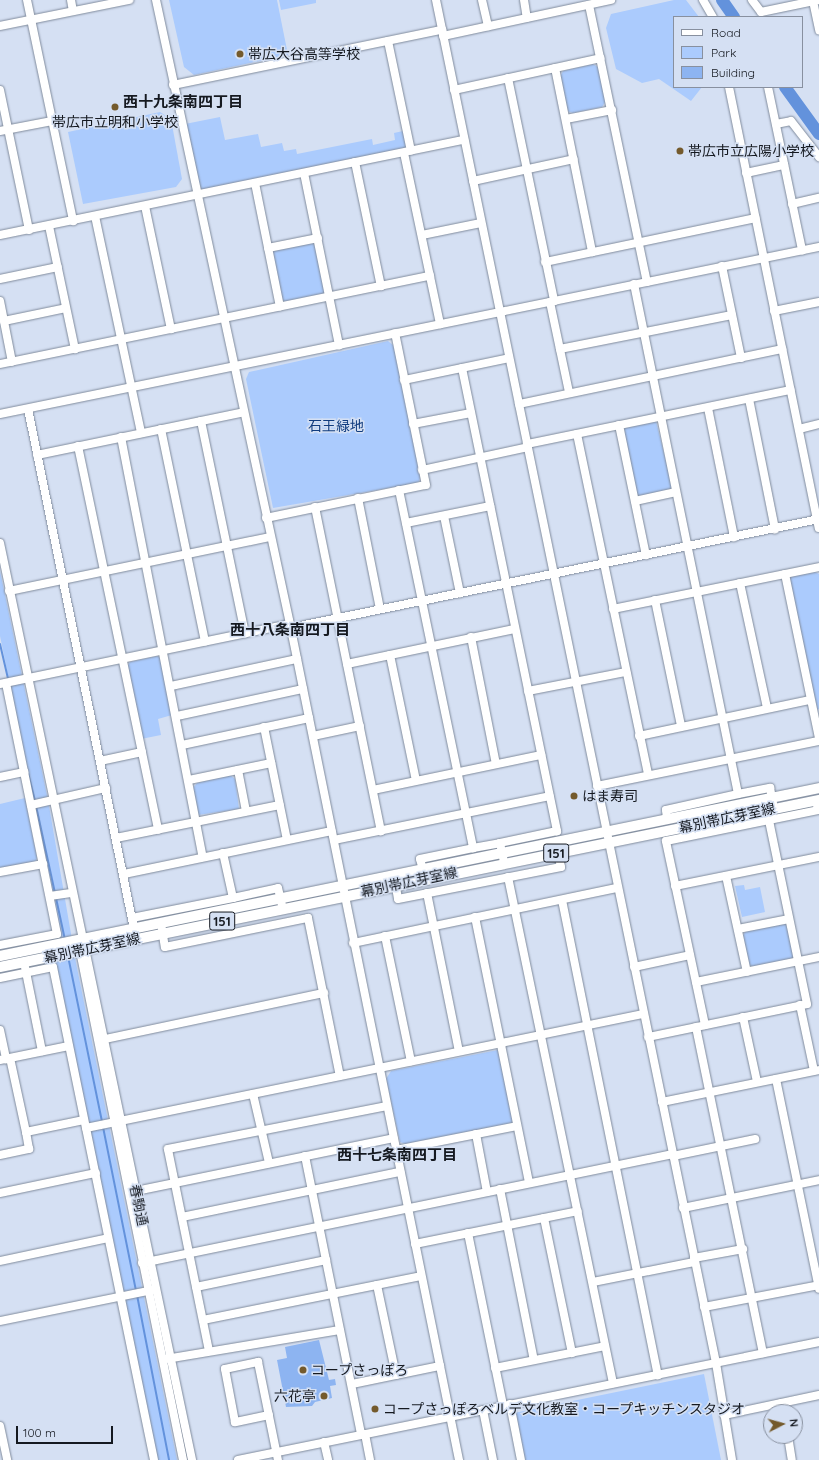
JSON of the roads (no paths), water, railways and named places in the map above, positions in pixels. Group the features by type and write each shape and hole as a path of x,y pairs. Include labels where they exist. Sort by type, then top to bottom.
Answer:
{"main road":[{"name":"幕別帯広芽室線","path":"0,967 25,967 161,929 503,858 606,831 819,788"},
{"name":"幕別帯広芽室線","path":"395,880 423,870 503,858 558,853 609,843 697,830 774,808 818,800"},
{"name":"幕別帯広芽室線","path":"0,956 21,946 81,939 134,929 161,929 254,915 281,904"}],"street":[{"path":"27,0 73,221"},
{"path":"71,0 73,11"},
{"path":"0,26 113,2 129,0"},
{"path":"156,0 196,195 225,318 313,736 353,942 459,1460"},
{"path":"436,0 617,888 716,1363 732,1460"},
{"path":"482,0 488,26"},
{"path":"524,0 527,18"},
{"path":"565,0 567,9"},
{"path":"173,85 388,41 488,26 607,0"},
{"path":"703,0 712,16"},
{"path":"752,0 761,12 816,1 819,30"},
{"path":"589,5 647,282"},
{"path":"388,41 422,235 440,324"},
{"path":"454,90 601,58"},
{"path":"555,68 592,252"},
{"path":"508,78 545,262 569,392"},
{"path":"0,945 21,946 57,934 24,772 3,684 122,657 245,633 337,618 603,563 818,522 729,88"},
{"path":"768,88 802,250"},
{"path":"0,90 4,131 29,230"},
{"path":"566,119 612,110"},
{"path":"4,131 52,121"},
{"path":"776,124 791,121 819,157"},
{"path":"0,235 50,226 464,140"},
{"path":"473,181 574,159"},
{"path":"355,162 381,286"},
{"path":"746,173 784,165"},
{"path":"304,173 339,345"},
{"path":"254,183 280,307"},
{"path":"792,204 819,198"},
{"path":"145,206 171,329"},
{"path":"95,216 142,433"},
{"path":"545,262 755,218"},
{"path":"422,235 481,223"},
{"path":"50,226 75,349"},
{"path":"268,248 318,238"},
{"path":"0,414 819,247"},
{"path":"722,266 741,358"},
{"path":"0,279 58,267"},
{"path":"0,364 430,276"},
{"path":"634,284 738,794"},
{"path":"0,301 12,362"},
{"path":"774,311 819,302"},
{"path":"4,321 66,308"},
{"path":"560,349 732,316"},
{"path":"266,518 426,485 395,333"},
{"path":"519,404 569,392 782,349"},
{"path":"404,380 509,358"},
{"path":"423,870 420,859 557,831 514,629 462,368"},
{"path":"422,470 577,434 791,390"},
{"path":"749,399 775,529"},
{"path":"708,408 734,537"},
{"path":"28,409 134,929"},
{"path":"37,455 244,412"},
{"path":"413,424 471,413"},
{"path":"201,421 245,633"},
{"path":"799,429 819,424"},
{"path":"619,425 646,555"},
{"path":"161,429 205,641"},
{"path":"577,434 648,775"},
{"path":"121,437 164,649 203,857"},
{"path":"78,446 158,830"},
{"path":"399,490 473,848"},
{"path":"635,501 676,492"},
{"path":"358,498 380,609"},
{"path":"406,523 490,506"},
{"path":"314,507 381,831"},
{"path":"444,516 460,593"},
{"path":"9,591 270,537"},
{"path":"0,543 83,950"},
{"path":"613,608 819,567"},
{"path":"597,786 819,740 785,574"},
{"path":"740,583 767,708"},
{"path":"655,600 681,726"},
{"path":"347,664 431,645 514,629"},
{"path":"471,638 496,764"},
{"path":"390,655 416,780"},
{"path":"171,686 297,659"},
{"path":"528,691 626,672"},
{"path":"177,716 303,689"},
{"path":"639,736 810,700"},
{"path":"182,745 309,718"},
{"path":"313,736 360,726"},
{"path":"264,727 287,840"},
{"path":"100,761 142,752"},
{"path":"373,790 541,755"},
{"path":"188,780 271,763"},
{"path":"238,770 246,811"},
{"path":"0,777 24,772"},
{"path":"31,805 106,788"},
{"path":"667,819 666,810 770,788 774,808"},
{"path":"334,840 550,796"},
{"path":"705,1025 666,841 697,830 769,820 818,810 818,800"},
{"path":"116,838 280,805"},
{"path":"693,814 697,830"},
{"path":"648,1037 807,1004 769,820"},
{"path":"124,874 332,831"},
{"path":"500,843 503,858"},
{"path":"223,853 233,898"},
{"path":"395,880 398,899 561,866 558,853"},
{"path":"675,886 819,857"},
{"path":"0,872 43,864"},
{"path":"726,876 747,972"},
{"path":"508,877 613,1383"},
{"path":"132,918 278,888 281,904"},
{"path":"353,942 617,888"},
{"path":"50,896 71,892"},
{"path":"427,893 459,1051"},
{"path":"562,900 658,1374"},
{"path":"254,915 257,928"},
{"path":"475,917 529,1184"},
{"path":"161,929 165,947 308,918 340,1076"},
{"path":"738,929 789,919"},
{"path":"385,936 411,1061"},
{"name":"春駒通","path":"83,950 105,1039 151,1261 183,1460"},
{"name":"春駒通","path":"83,950 127,1193 148,1291 192,1460"},
{"path":"634,967 690,955"},
{"path":"696,982 819,957"},
{"path":"0,978 25,967 53,967 154,1460"},
{"path":"25,967 42,1051"},
{"path":"105,1039 324,993"},
{"path":"662,1102 817,1070 800,1005"},
{"path":"26,1132 85,1124 113,1122 643,1014"},
{"path":"743,1017 757,1082"},
{"path":"696,1027 763,1353"},
{"path":"0,1030 5,1059 26,1132 29,1149 0,1155"},
{"path":"5,1059 69,1046"},
{"path":"704,1307 819,1286 776,1079"},
{"path":"253,1094 268,1163"},
{"path":"209,1351 168,1149 387,1106"},
{"path":"396,1150 517,1126"},
{"path":"476,1134 487,1192"},
{"path":"127,1193 393,1138"},
{"path":"142,1263 570,1175 755,1139"},
{"path":"305,1156 332,1294 370,1460"},
{"path":"182,1217 400,1172"},
{"path":"0,1193 96,1173"},
{"path":"683,1208 819,1180"},
{"path":"500,1190 534,1360"},
{"path":"415,1244 578,1211"},
{"path":"544,1218 572,1353"},
{"path":"468,1233 496,1368 521,1460"},
{"path":"0,1261 108,1238"},
{"path":"593,1282 742,1249"},
{"path":"196,1287 326,1260"},
{"path":"203,1320 421,1276"},
{"path":"377,1285 396,1375"},
{"path":"0,1321 156,1289"},
{"path":"166,1359 340,1330"},
{"path":"238,1460 277,1456 324,1442 819,1342"},
{"path":"496,1368 605,1346"},
{"path":"269,1416 235,1422 225,1369 258,1362 269,1416 277,1456"},
{"path":"352,1384 440,1366"},
{"path":"724,1415 819,1395"},
{"path":"482,1410 493,1460"},
{"path":"0,1426 7,1460"},
{"path":"324,1442 328,1460"},
{"path":"789,1444 792,1460"}],"waterway":[{"path":"722,0 733,16"},
{"path":"786,88 819,134"},
{"path":"0,644 8,680"},
{"path":"27,769 35,801"},
{"path":"36,806 55,893"},
{"path":"56,898 65,940"},
{"path":"68,956 102,1122"},
{"path":"103,1127 136,1291"},
{"path":"137,1295 169,1460"}],"place":[{"name":"帯広大谷高等学校","path":"240,54"},
{"name":"帯広市立明和小学校","path":"115,107"},
{"name":"帯広市立広陽小学校","path":"680,151"},
{"name":"はま寿司","path":"574,796"},
{"name":"コープさっぽろ","path":"303,1370"},
{"name":"六花亭","path":"324,1396"},
{"name":"コープさっぽろベルデ文化教室・コープキッチンスタジオ","path":"375,1409"}],"district":[{"name":"西十九条南四丁目","path":"183,102"},
{"name":"西十八条南四丁目","path":"290,630"},
{"name":"西十七条南四丁目","path":"397,1155"}],"park label":[{"name":"石王緑地","path":"336,426"}]}
